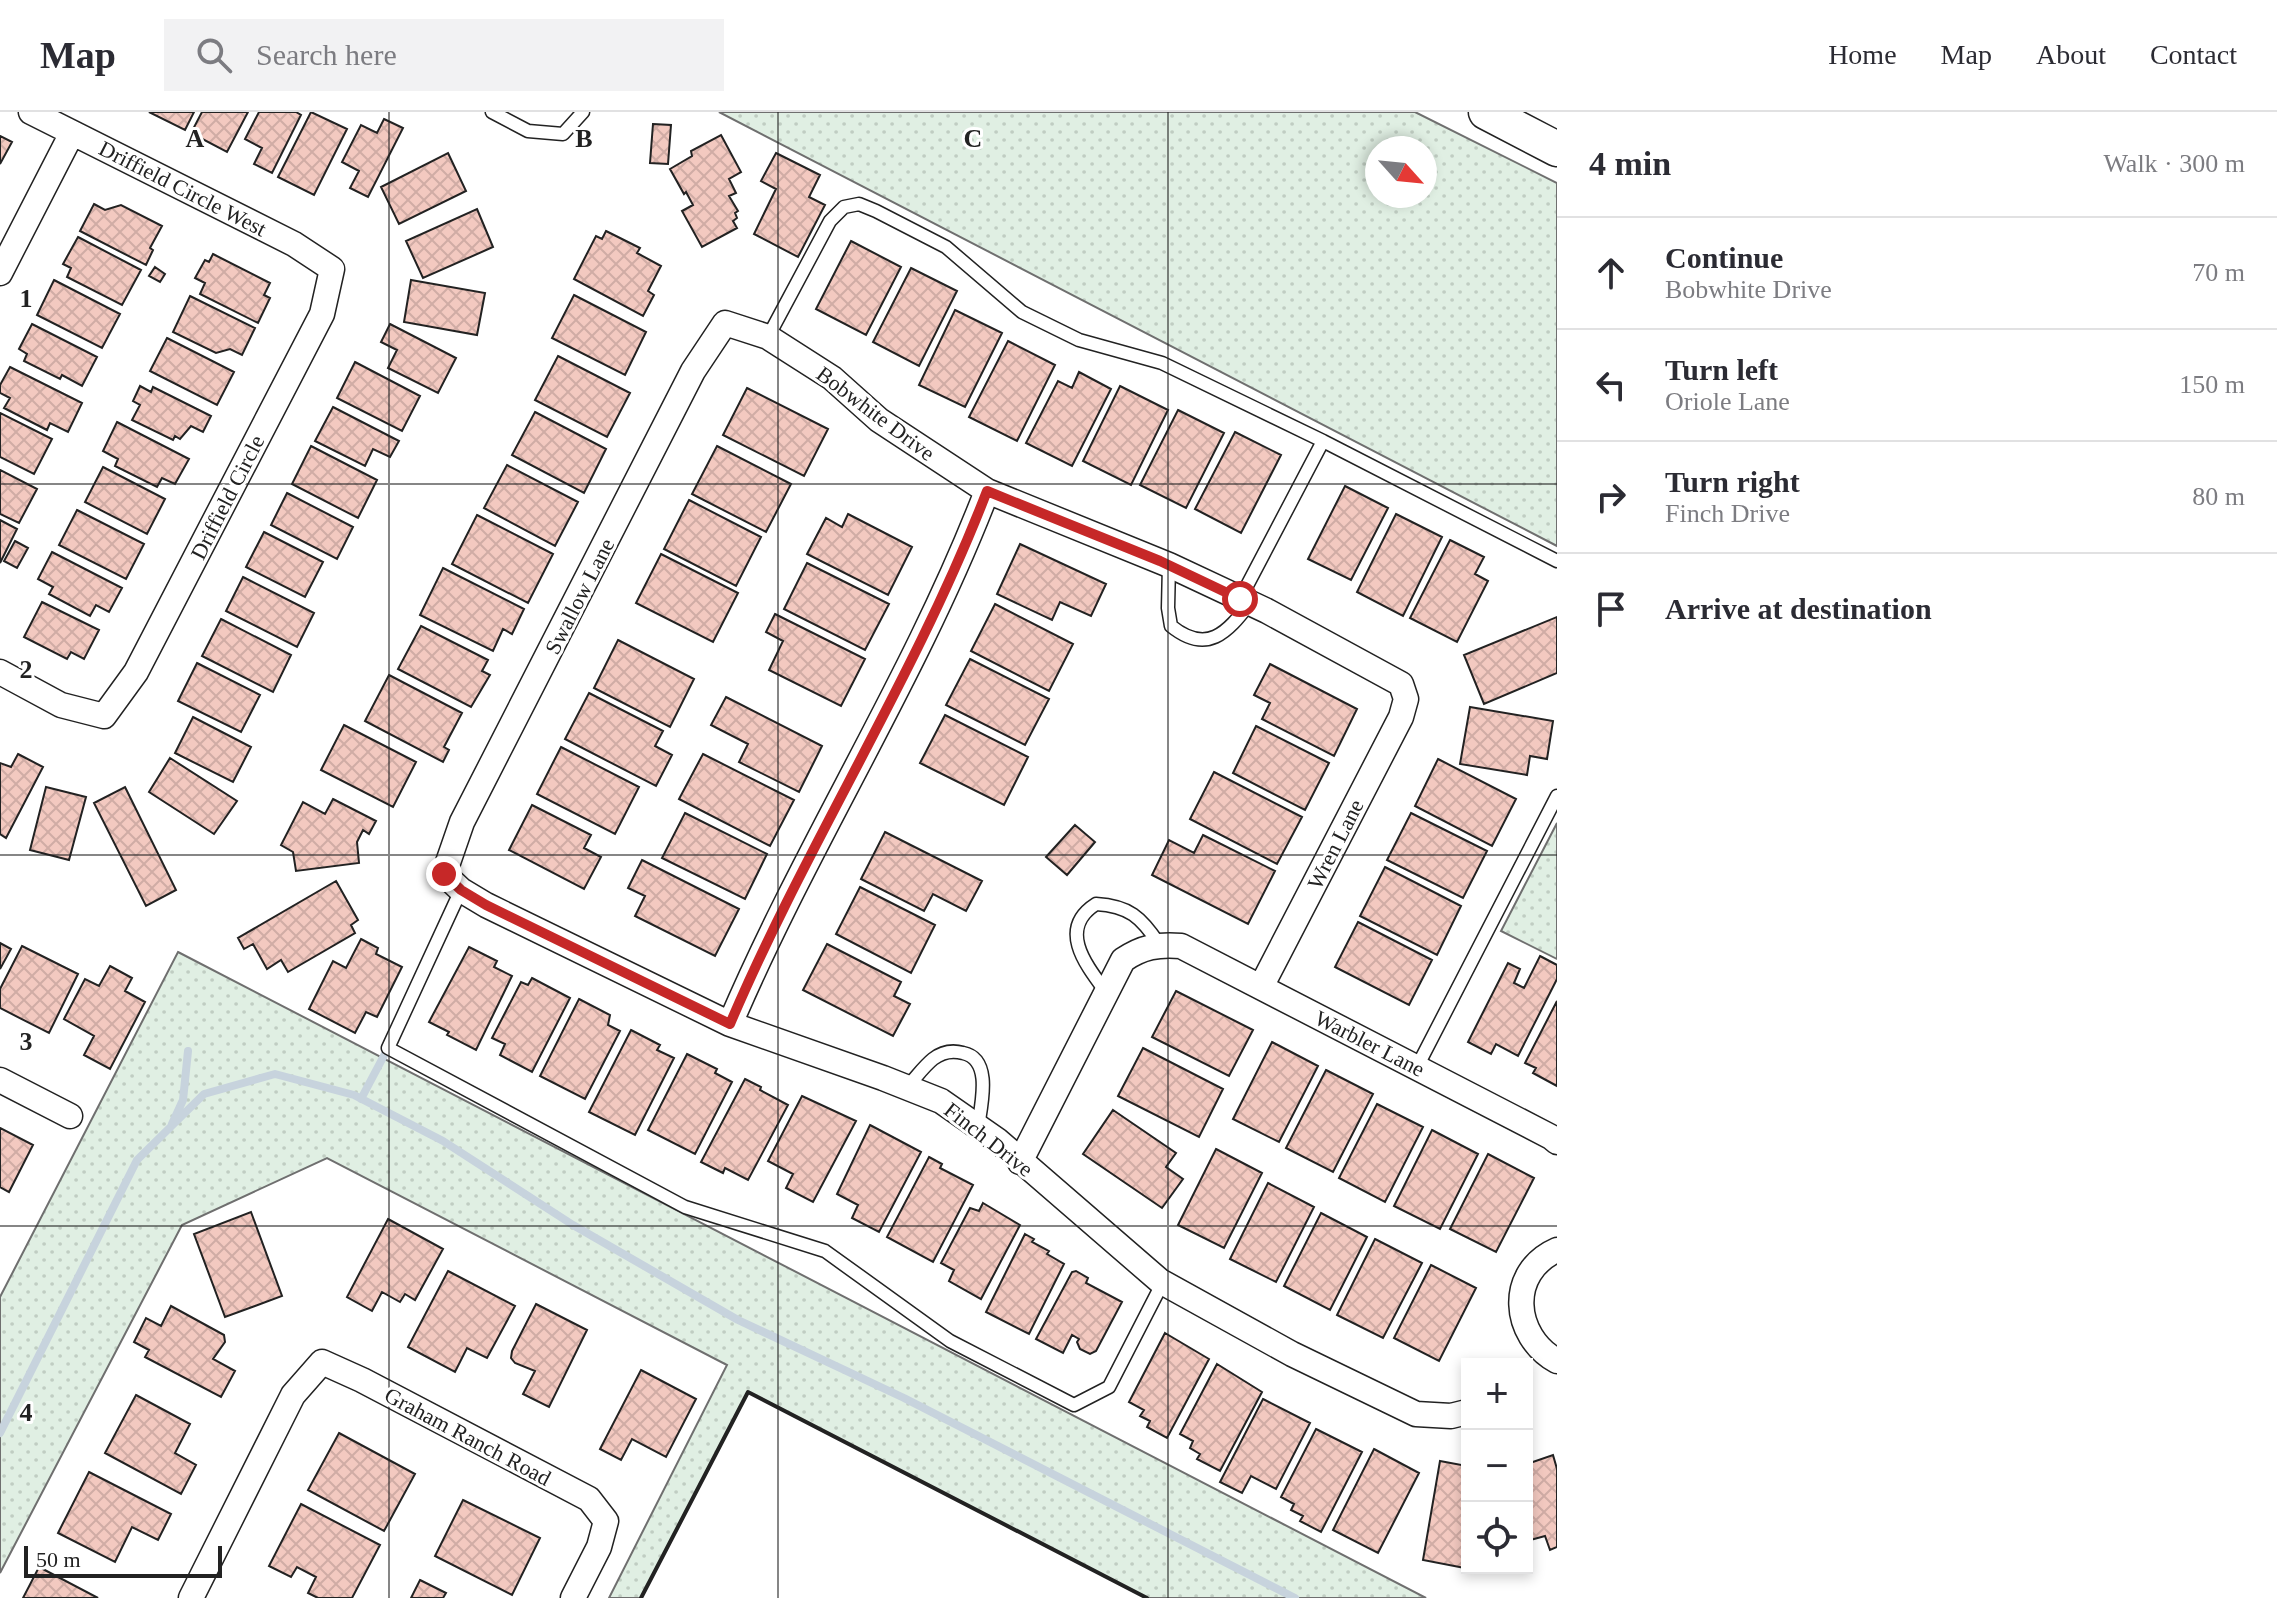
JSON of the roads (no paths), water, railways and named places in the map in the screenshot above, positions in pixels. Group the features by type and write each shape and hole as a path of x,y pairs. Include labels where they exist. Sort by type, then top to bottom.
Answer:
{"main road":[{"path":"1486,112 1557,149"}],"street":[{"name":"Driffield Circle West","path":"31,112 294,244 332,269"},
{"path":"0,273 72,133"},
{"name":"Driffield Circle","path":"0,672 61,705 104,716 136,672 322,314 332,269"},
{"name":"Bobwhite Drive","path":"725,323 768,337 832,378 879,420 987,491 1169,565 1245,601 1401,684 1406,699"},
{"name":"Swallow Lane","path":"452,882 462,822 693,371 725,323"},
{"path":"730,1024 902,679 987,491"},
{"name":"Wren Lane","path":"1261,987 1401,717 1406,699"},
{"name":"Finch Drive","path":"452,882 486,905 730,1024 941,1101 997,1140 1163,1282 1292,1354 1416,1414 1461,1414"},
{"path":"1020,1162 1123,960 1136,951 1170,945"},
{"name":"Warbler Lane","path":"1170,945 1261,987 1557,1142"},
{"path":"0,1080 70,1116"},
{"path":"1542,1361 1528,1335 1521,1313 1522,1291 1532,1270 1548,1254 1557,1250"},
{"name":"Graham Ranch Road","path":"191,1598 293,1395 322,1362 589,1499 606,1521 599,1547 573,1598"}],"lane":[{"path":"492,112 528,131 563,134 583,112"},
{"path":"768,337 830,221 844,207 859,204 946,247 1022,312 1079,340 1162,363 1323,441 1557,561"},
{"path":"1169,565 1168,608 1171,626 1183,635 1205,640 1223,634 1245,601 1323,441"},
{"path":"1417,1067 1557,796"},
{"path":"452,882 388,1048 685,1207 825,1251 950,1341 1074,1405 1109,1387 1163,1282"},
{"path":"1106,992 1084,961 1078,943 1077,922 1084,911 1096,904 1127,910 1170,945"},
{"path":"906,1088 932,1059 945,1052 970,1054 981,1069 983,1091 978,1127"}],"waterway":[{"path":"361,1099 388,1048"},
{"path":"172,1124 183,1100 188,1051"},
{"path":"0,1433 137,1160 204,1094 275,1074 354,1095 443,1141 573,1225 738,1320 904,1398 1295,1598"}]}
